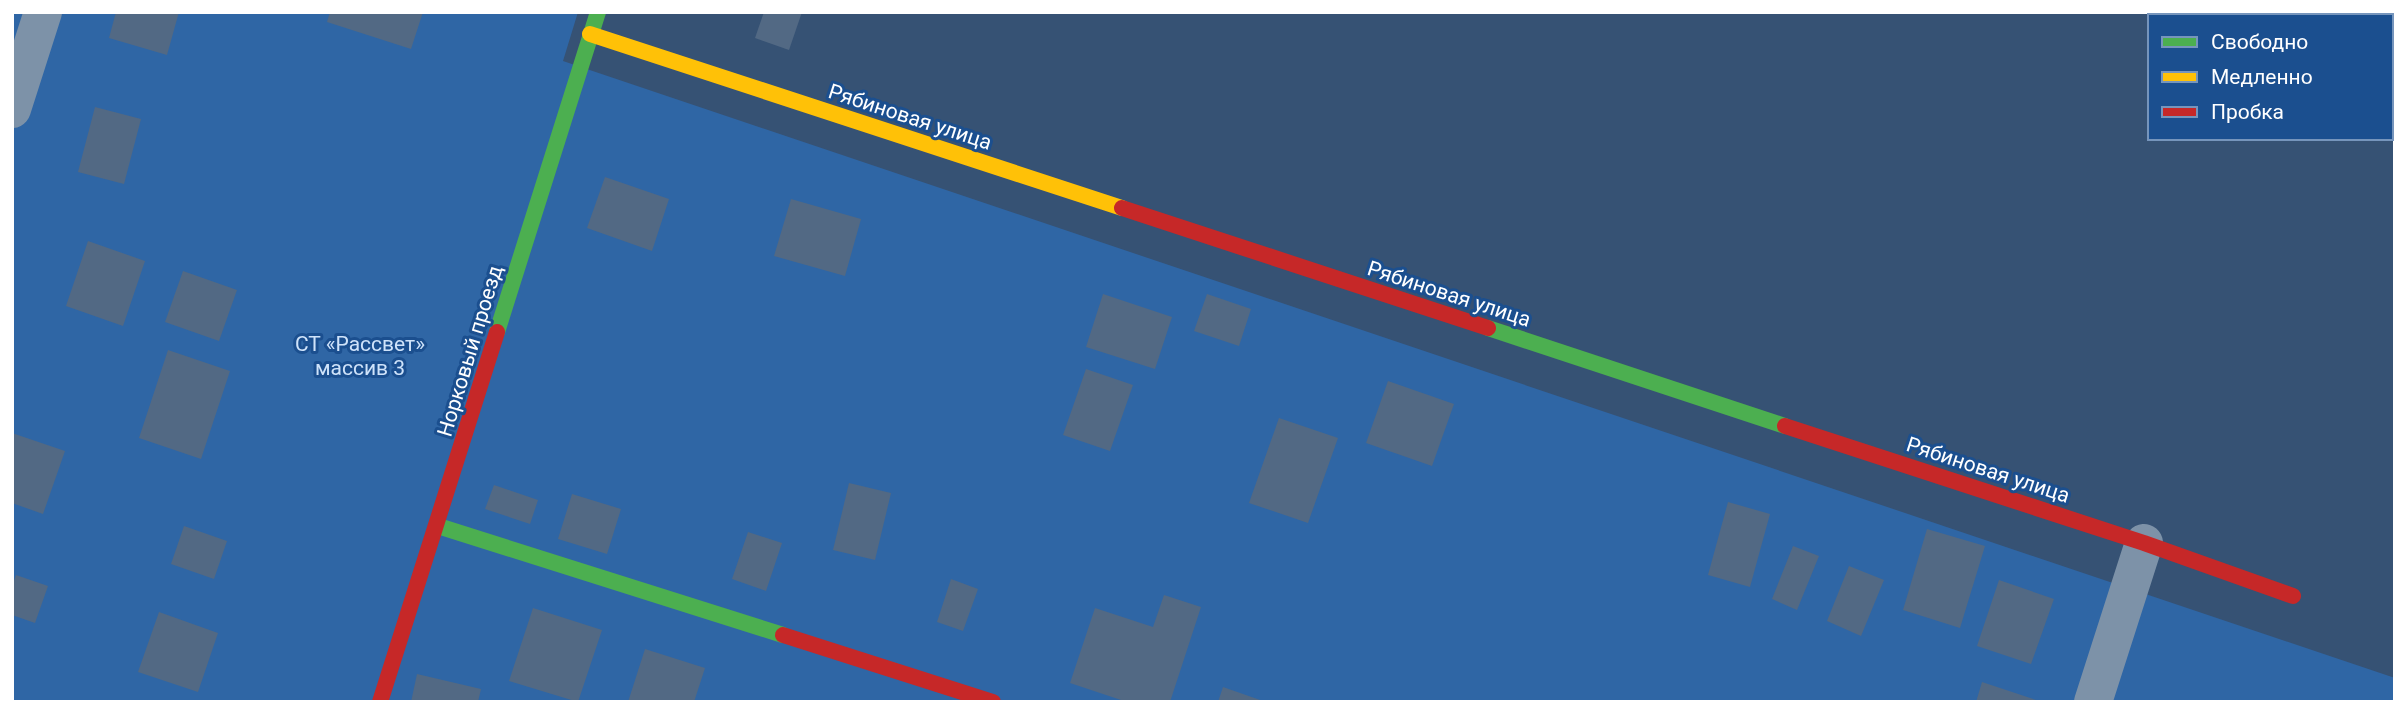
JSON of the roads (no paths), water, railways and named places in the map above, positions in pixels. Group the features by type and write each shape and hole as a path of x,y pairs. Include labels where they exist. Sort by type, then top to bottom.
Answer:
{"street":[{"path":"12,109 43,12"},
{"name":"Норковый проезд","path":"380,702 438,526 597,12"},
{"name":"Рябиновая улица","path":"590,34 2144,543 2293,596"},
{"path":"438,526 993,702"},
{"path":"2093,702 2144,543"}],"park label":[{"name":"СТ «Рассвет» массив 3","path":"360,356"}]}
